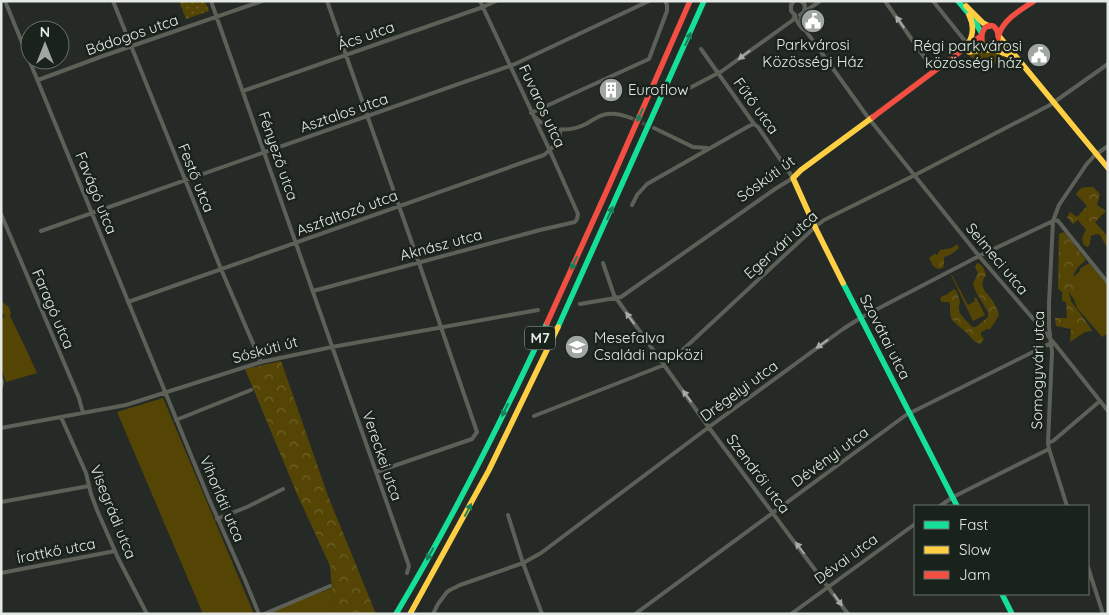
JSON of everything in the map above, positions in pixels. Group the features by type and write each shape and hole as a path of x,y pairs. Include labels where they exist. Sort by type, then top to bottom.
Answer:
{"main road":[{"name":"M7","path":"396,614 451,517 504,414 598,212 690,1"},
{"name":"M7","path":"410,614 489,470 560,325 704,1"},
{"path":"958,55 972,40 974,25 960,1"},
{"path":"960,1 983,23 997,29 999,35 1017,58 1108,168"},
{"path":"992,44 996,42 1000,29 1034,1"},
{"path":"969,15 975,20 985,43 1005,47 1017,58"},
{"path":"981,34 984,28 1009,20"},
{"name":"Sóskúti út","path":"793,178 800,170 958,55 981,34"},
{"name":"Sóskúti út","path":"958,55 985,43"},
{"path":"958,55 975,51 995,50 1017,58"},
{"name":"Szovátai utca","path":"793,178 815,227 956,505"},
{"path":"1002,595 1012,614"}],"street":[{"name":"Favágó utca","path":"5,1 165,393"},
{"name":"Festő utca","path":"113,1 221,269 261,362"},
{"name":"Fényező utca","path":"211,1 332,347"},
{"name":"Bádogos utca","path":"38,80 262,1"},
{"path":"327,1 477,432 472,440 376,472"},
{"name":"Fuvaros utca","path":"480,1 578,214 575,222"},
{"name":"Ács utca","path":"243,91 496,1"},
{"name":"Asztalos utca","path":"41,231 511,66 649,1"},
{"path":"631,118 607,114 578,127 560,130 545,125 532,113 647,60 650,57 667,10 665,1"},
{"name":"Selmeci utca","path":"786,1 802,29 806,31 870,120 979,256 1108,411"},
{"path":"790,8 794,1"},
{"path":"682,92 718,73 793,20 795,15 803,13 820,1"},
{"path":"885,1 934,72"},
{"path":"933,1 965,41"},
{"path":"806,31 802,23 805,7 802,2 809,2"},
{"name":"Fűtő utca","path":"701,49 793,178"},
{"name":"Egervári utca","path":"534,416 664,366 824,220 915,175 1054,102 1108,64"},
{"path":"632,205 637,195 647,184 754,124"},
{"path":"654,128 693,146 709,148"},
{"path":"550,151 561,135 560,130"},
{"name":"Somogyvári utca","path":"1067,505 1048,449 1053,221 1059,204 1086,165 1096,154 1108,146"},
{"name":"Aszfaltozó utca","path":"128,302 544,155 550,151"},
{"name":"Sóskúti út","path":"580,304 617,299 631,291 767,194 793,178"},
{"name":"Faragó utca","path":"1,214 79,398 82,413"},
{"path":"1053,221 1058,221 1108,283"},
{"name":"Drégelyi utca","path":"434,614 438,604 447,592 460,585 523,563 541,553 843,329 862,317 979,256 1053,221"},
{"name":"Aknász utca","path":"313,291 575,222"},
{"path":"603,263 617,299"},
{"name":"Szendrői utca","path":"617,299 664,366 848,614"},
{"name":"Sóskúti út","path":"1,428 126,405 261,362 332,347 538,310"},
{"name":"Dévényi utca","path":"635,614 772,512 910,413 1051,342"},
{"name":"Vereckei utca","path":"332,347 409,566 407,573"},
{"path":"1,379 1,387"},
{"path":"176,420 251,390"},
{"name":"Vihorláti utca","path":"165,393 259,614"},
{"path":"1048,443 1100,401"},
{"name":"Visegrádi utca","path":"61,417 86,473 97,510 146,614"},
{"path":"941,505 952,497 1048,449"},
{"path":"1,502 89,486"},
{"path":"217,519 283,489"},
{"path":"508,515 542,614"},
{"name":"Dévai utca","path":"791,614 914,525"},
{"name":"Írottkő utca","path":"1,573 115,551"},
{"path":"1089,570 1103,614"},
{"path":"264,614 330,586"}],"green space":[{"path":"179,1 205,1 209,11 186,19"},
{"path":"975,53 997,53 1004,56 985,71 969,55"},
{"path":"1093,187 1100,194 1097,205 1106,211 1095,222 1108,237 1108,249 1100,235 1096,234 1091,236 1089,246 1087,247 1083,244 1082,238 1086,230 1078,220 1073,224 1067,217 1070,212 1077,217 1087,206 1076,194 1081,188"},
{"path":"1064,232 1086,260 1073,275 1084,285 1075,291 1069,292 1071,301 1092,330 1085,332 1070,342 1071,329 1056,326 1055,318 1067,318 1066,302 1062,301 1062,292 1058,289 1059,234"},
{"path":"957,244 959,248 944,257 943,268 938,269 933,266 929,258 934,254 937,255 940,250 952,248"},
{"path":"977,263 985,270 983,286 999,315 990,329 981,332 984,339 980,344 974,341 951,318 949,302 942,302 940,299 954,289 960,302 960,313 972,327 976,327 988,317 988,312 973,284 978,273 975,267"},
{"path":"1089,263 1108,286 1108,333 1102,337 1077,308 1070,294 1073,277 1081,268"},
{"path":"951,275 968,305 975,301 976,297 985,315 973,321"},
{"path":"1,301 9,307 10,316 37,373 6,382 1,368 1,319 5,317 1,309"},
{"path":"281,361 328,496 376,614 334,614 330,566 297,494 245,369"},
{"path":"163,398 254,614 203,614 117,412"},
{"path":"332,588 334,614 263,614"}],"tunnel":[{"path":"631,118 649,126"}],"traffic: fast":[{"path":"558,327 704,1"},
{"path":"958,1 974,20 981,32"},
{"path":"843,283 956,505"},
{"path":"396,614 437,543 475,470 547,323"},
{"path":"1002,595 1012,614"}],"traffic: slow":[{"path":"966,6 983,23 989,26"},
{"path":"968,44 973,30 969,15"},
{"path":"999,36 1108,168"},
{"path":"968,50 988,44 998,45 1008,50"},
{"path":"969,52 994,50 1017,58"},
{"path":"843,283 793,178 801,170 873,117"},
{"path":"410,614 489,470 558,327"}],"traffic: jam":[{"path":"547,323 690,1"},
{"path":"999,34 1009,19 1034,1"},
{"path":"982,40 984,29 990,26 996,29 998,39"},
{"path":"873,117 981,36"}],"place":[{"name":"Parkvárosi Közösségi Ház","path":"813,21"},
{"name":"Régi parkvárosi közösségi ház","path":"1039,55"},
{"name":"Euroflow","path":"611,90"},
{"name":"Mesefalva Családi napközi","path":"577,347"}]}
